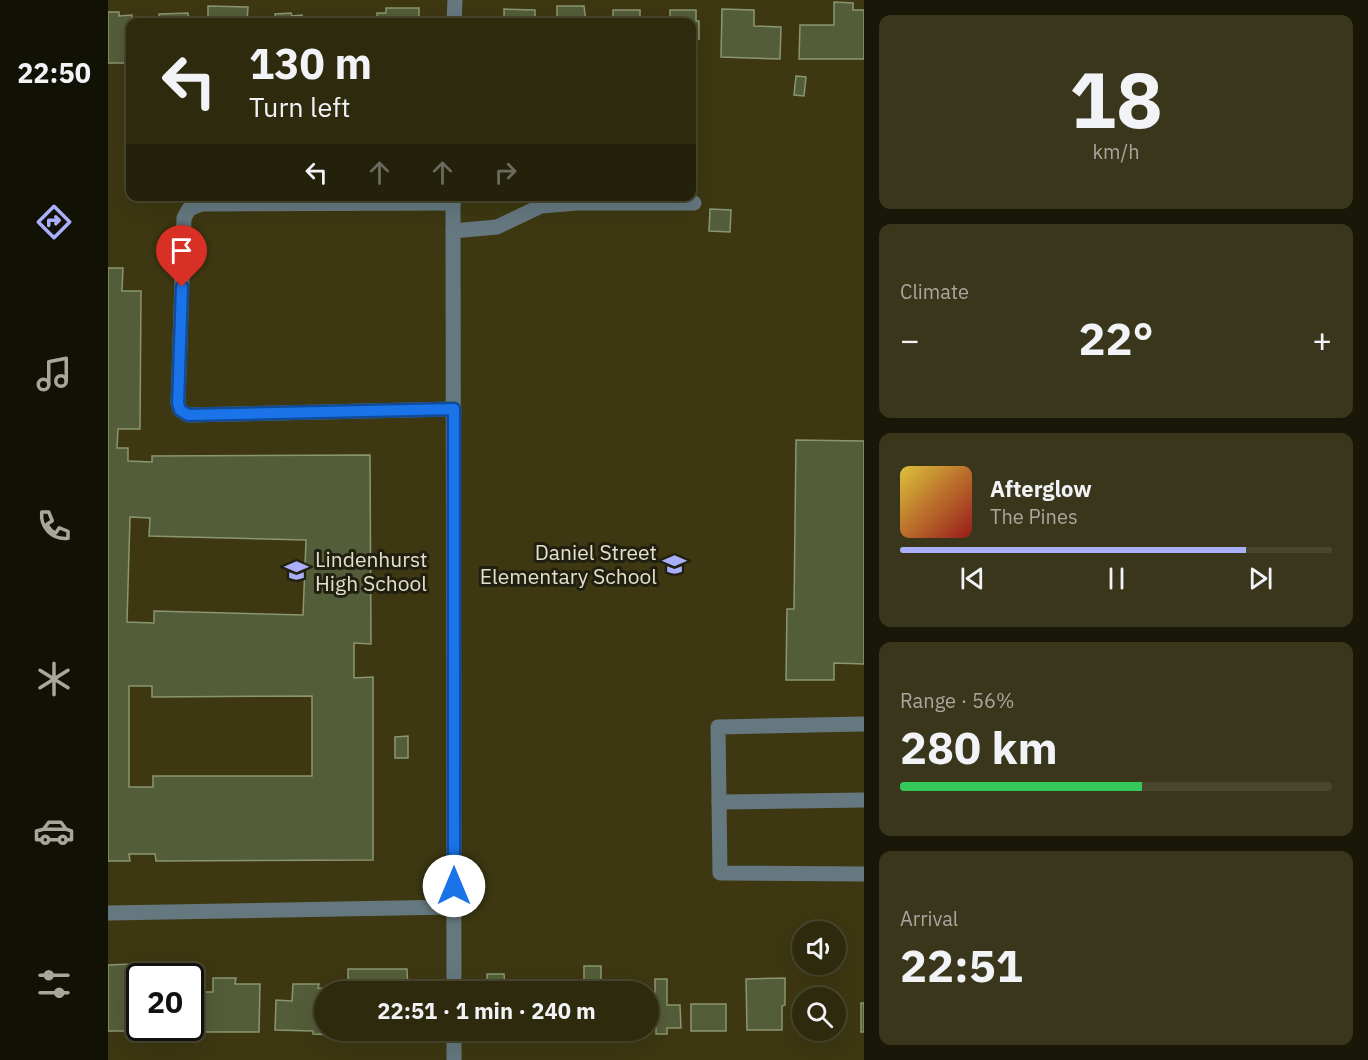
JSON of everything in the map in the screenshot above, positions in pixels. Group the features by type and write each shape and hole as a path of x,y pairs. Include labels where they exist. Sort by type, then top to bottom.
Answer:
{"street":[{"path":"454,18 455,0"},
{"path":"390,201 201,204 189,209 184,218 178,403 180,410 188,415 454,409"},
{"path":"453,201 454,981"},
{"path":"453,231 496,227 541,206 577,203 694,203"},
{"path":"864,724 718,727 720,873 864,874"},
{"path":"719,802 864,800"},
{"path":"108,913 454,907"},
{"path":"454,1041 454,1060"}],"building":[{"path":"834,2 853,3 853,10 864,10 864,59 799,59 800,25 834,25"},
{"path":"208,6 248,7 247,18 208,18"},
{"path":"557,6 584,6 586,18 557,18"},
{"path":"386,8 419,8 419,18 377,18 377,13 386,13"},
{"path":"504,9 535,10 535,18 504,18"},
{"path":"722,9 754,10 754,26 781,27 780,59 721,57"},
{"path":"613,10 640,10 640,18 613,18"},
{"path":"670,10 696,10 696,18 670,18"},
{"path":"108,12 119,12 119,16 132,15 132,18 126,18 126,63 108,63"},
{"path":"188,13 189,18 159,18 159,14"},
{"path":"291,13 292,16 302,15 302,18 276,18 275,14"},
{"path":"329,17 361,17 361,18"},
{"path":"696,21 699,21 699,39 696,39"},
{"path":"796,76 806,77 804,96 794,95"},
{"path":"710,209 731,210 730,232 709,231"},
{"path":"108,268 123,268 122,291 141,291 140,429 118,429 117,448 128,448 128,461 152,462 152,456 370,455 371,644 354,643 354,678 373,677 373,860 156,861 155,854 129,854 130,861 108,861","holes":["130,517 150,518 149,536 306,540 303,615 154,611 154,623 127,622","129,686 152,686 152,697 312,696 312,776 153,776 153,787 129,787"]},
{"path":"796,440 864,441 864,664 834,663 834,680 786,680 787,609 794,609"},
{"path":"408,736 408,758 395,758 395,737"},
{"path":"126,964 126,1031 108,1031 108,965"},
{"path":"584,966 601,966 601,981 584,981"},
{"path":"348,969 407,969 408,981 348,981"},
{"path":"487,974 504,974 505,981 487,981"},
{"path":"213,978 236,978 235,984 260,984 259,1032 204,1032 204,992 213,992"},
{"path":"785,978 782,1030 747,1030 746,979"},
{"path":"655,979 667,979 667,1005 680,1005 681,1028 667,1028 667,1034 659,1034 659,981"},
{"path":"293,984 314,984 314,1034 313,1031 275,1030 276,1000 292,1001"},
{"path":"861,1003 864,1003 864,1032 861,1032"},
{"path":"691,1004 726,1004 726,1031 691,1031"}],"place":[{"name":"Daniel Street Elementary School","path":"675,564"},
{"name":"Lindenhurst High School","path":"297,571"}],"route":[{"path":"182,287 178,403 180,410 188,415 454,409 454,886"}]}
